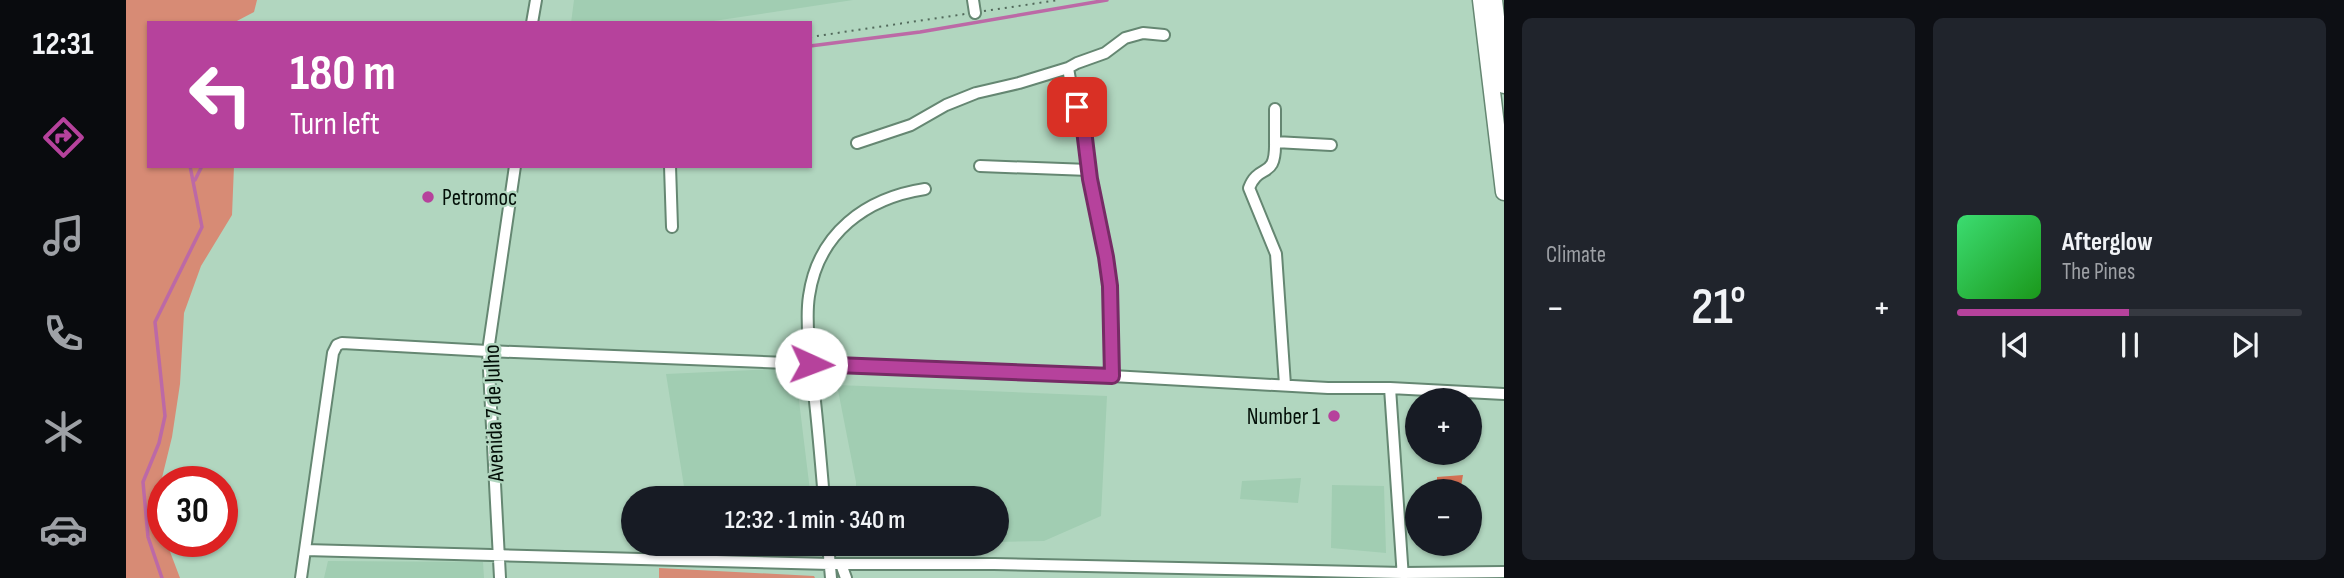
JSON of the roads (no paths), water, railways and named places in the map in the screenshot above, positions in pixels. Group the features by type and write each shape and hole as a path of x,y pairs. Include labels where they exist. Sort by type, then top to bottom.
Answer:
{"street":[{"path":"532,21 536,0"},
{"path":"973,0 975,13"},
{"path":"1488,8 1504,85"},
{"path":"1488,8 1504,192"},
{"path":"857,143 911,125 976,93 1068,68 1105,53 1125,38 1143,33 1164,35"},
{"path":"1068,68 1072,92 1083,122 1109,276 1112,376"},
{"path":"1275,109 1275,159 1273,164 1257,175 1249,188 1276,254 1284,385"},
{"path":"1275,142 1331,145"},
{"path":"980,166 1089,170"},
{"name":"Avenida 7 de Julho","path":"500,578 488,351 515,168"},
{"path":"670,168 672,227"},
{"path":"823,486 811,364 808,299 814,272 837,231 874,204 905,192 925,188"},
{"path":"301,578 333,353 337,345 342,343 1504,394"},
{"path":"1390,388 1403,575"},
{"path":"305,550 499,557 1040,565 1403,575 1504,572"},
{"path":"833,556 846,578"},
{"path":"831,578 836,564"},
{"path":"1040,565 1040,578"}],"waterway":[{"path":"812,46 920,32 1107,0"},
{"path":"162,578 148,537 143,482 159,443 165,416 155,322 202,227 190,168"},
{"path":"195,180 201,168"}],"place":[{"name":"Petromoc","path":"428,197"},
{"name":"Number 1","path":"1334,416"}]}
